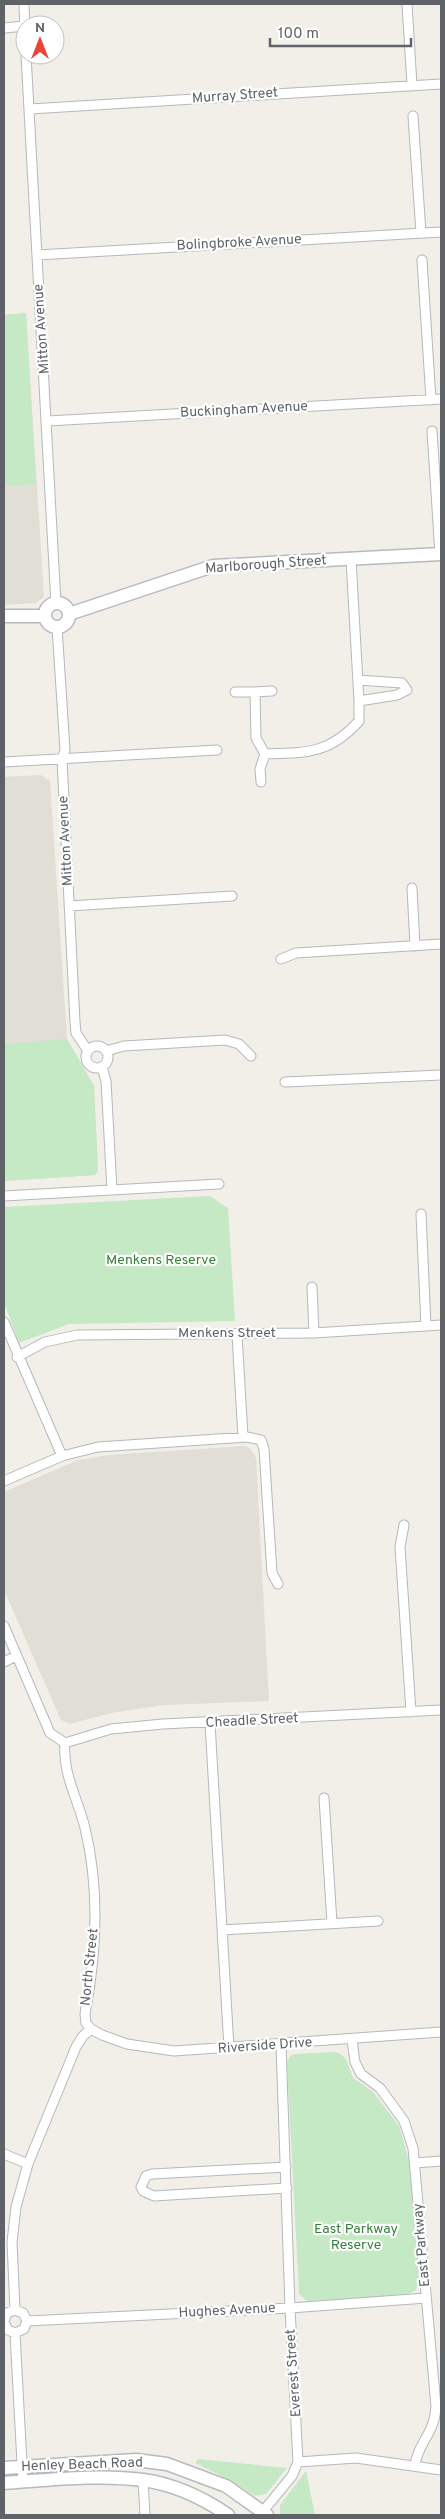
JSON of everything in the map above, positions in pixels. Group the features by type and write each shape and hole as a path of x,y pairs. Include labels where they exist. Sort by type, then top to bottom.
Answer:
{"main road":[{"name":"Marlborough Street","path":"69,614 213,566 440,554"},
{"path":"56,604 66,607 69,614 67,622 57,628 48,624 45,616 49,607 56,604"},
{"path":"4,616 45,616"},
{"name":"Henley Beach Road","path":"4,2468 136,2460 167,2464 226,2486 263,2514"},
{"name":"Henley Beach Road","path":"4,2483 143,2480 182,2490 211,2504 228,2515"}],"street":[{"path":"407,4 412,85"},
{"name":"Mitton Avenue","path":"27,65 48,421 56,604"},
{"name":"Murray Street","path":"30,109 441,84"},
{"path":"413,116 421,233"},
{"name":"Bolingbroke Avenue","path":"37,255 441,232"},
{"path":"422,260 431,400"},
{"name":"Buckingham Avenue","path":"48,421 441,399"},
{"path":"432,431 440,554"},
{"path":"265,754 318,751 352,729 359,721 351,559"},
{"name":"Mitton Avenue","path":"57,628 76,1033 88,1051"},
{"path":"358,680 402,683 407,690 397,695 359,701"},
{"path":"235,692 272,691"},
{"path":"255,692 256,738 265,754 260,769 261,782"},
{"path":"4,762 217,750"},
{"path":"412,888 415,946"},
{"path":"69,906 232,896"},
{"path":"281,959 296,953 441,944"},
{"path":"106,1051 106,1062 102,1066 94,1068 88,1063 88,1051 96,1046 106,1051 124,1046 226,1040 239,1044 250,1056"},
{"path":"102,1066 106,1081 112,1190"},
{"path":"285,1082 441,1075"},
{"path":"4,1196 219,1184"},
{"path":"420,1214 426,1326"},
{"path":"312,1287 314,1333"},
{"path":"4,1322 17,1357 62,1456"},
{"name":"Menkens Street","path":"17,1357 45,1342 76,1335 314,1333 441,1325"},
{"path":"237,1335 243,1437"},
{"path":"4,1480 62,1456 98,1446 243,1437 261,1440 264,1449 272,1573 278,1584"},
{"path":"404,1525 400,1547 411,1712"},
{"path":"4,1626 50,1733 65,1743"},
{"path":"4,1662 16,1656"},
{"name":"Cheadle Street","path":"65,1743 111,1729 441,1710"},
{"path":"210,1723 230,2048"},
{"name":"North Street","path":"65,1743 65,1762 84,1826 94,1880 95,1942 86,2014 86,2023 91,2029"},
{"path":"324,1798 332,1923"},
{"path":"222,1930 378,1921"},
{"path":"15,2310 12,2242 16,2207 28,2164 76,2047 83,2036 91,2029"},
{"name":"Riverside Drive","path":"91,2029 126,2044 174,2051 352,2040 441,2032"},
{"name":"East Parkway","path":"352,2040 355,2062 361,2074 380,2088 404,2121 415,2163 436,2412 432,2430 416,2457 415,2465"},
{"name":"Everest Street","path":"281,2044 290,2308 298,2462"},
{"path":"4,2154 28,2164"},
{"path":"415,2163 441,2161"},
{"path":"286,2167 152,2174 146,2176 141,2187 143,2192 154,2196 287,2188"},
{"name":"Hughes Avenue","path":"27,2320 290,2308 426,2298"},
{"path":"15,2310 23,2313 27,2320 24,2329 15,2333 8,2330 4,2321 7,2313 15,2310"},
{"path":"15,2333 23,2482"},
{"path":"263,2514 292,2476 298,2462 356,2458 441,2470"},
{"path":"143,2480 145,2515"}],"shaded area":[{"path":"26,313 44,597 36,603 4,605 4,315"},
{"path":"41,775 50,781 67,1039 94,1086 98,1171 95,1175 4,1181 4,777"},
{"path":"244,1446 250,1448 256,1458 269,1701 164,1705 111,1713 70,1724 61,1720 4,1590 4,1492 78,1460 110,1455"}],"green space":[{"path":"26,313 36,484 4,486 4,315"},
{"path":"67,1039 94,1086 98,1171 95,1175 4,1181 4,1044"},
{"name":"Menkens Reserve","path":"210,1196 228,1208 235,1321 69,1324 19,1343 4,1302 4,1207"},
{"name":"East Parkway Reserve","path":"339,2053 346,2059 353,2078 373,2092 399,2126 409,2161 419,2279 416,2290 406,2295 307,2301 299,2294 287,2062 290,2056 295,2054"},
{"path":"198,2459 287,2468 266,2494 255,2496 228,2479 195,2463"},
{"path":"306,2471 315,2515 280,2515 280,2505"}]}
